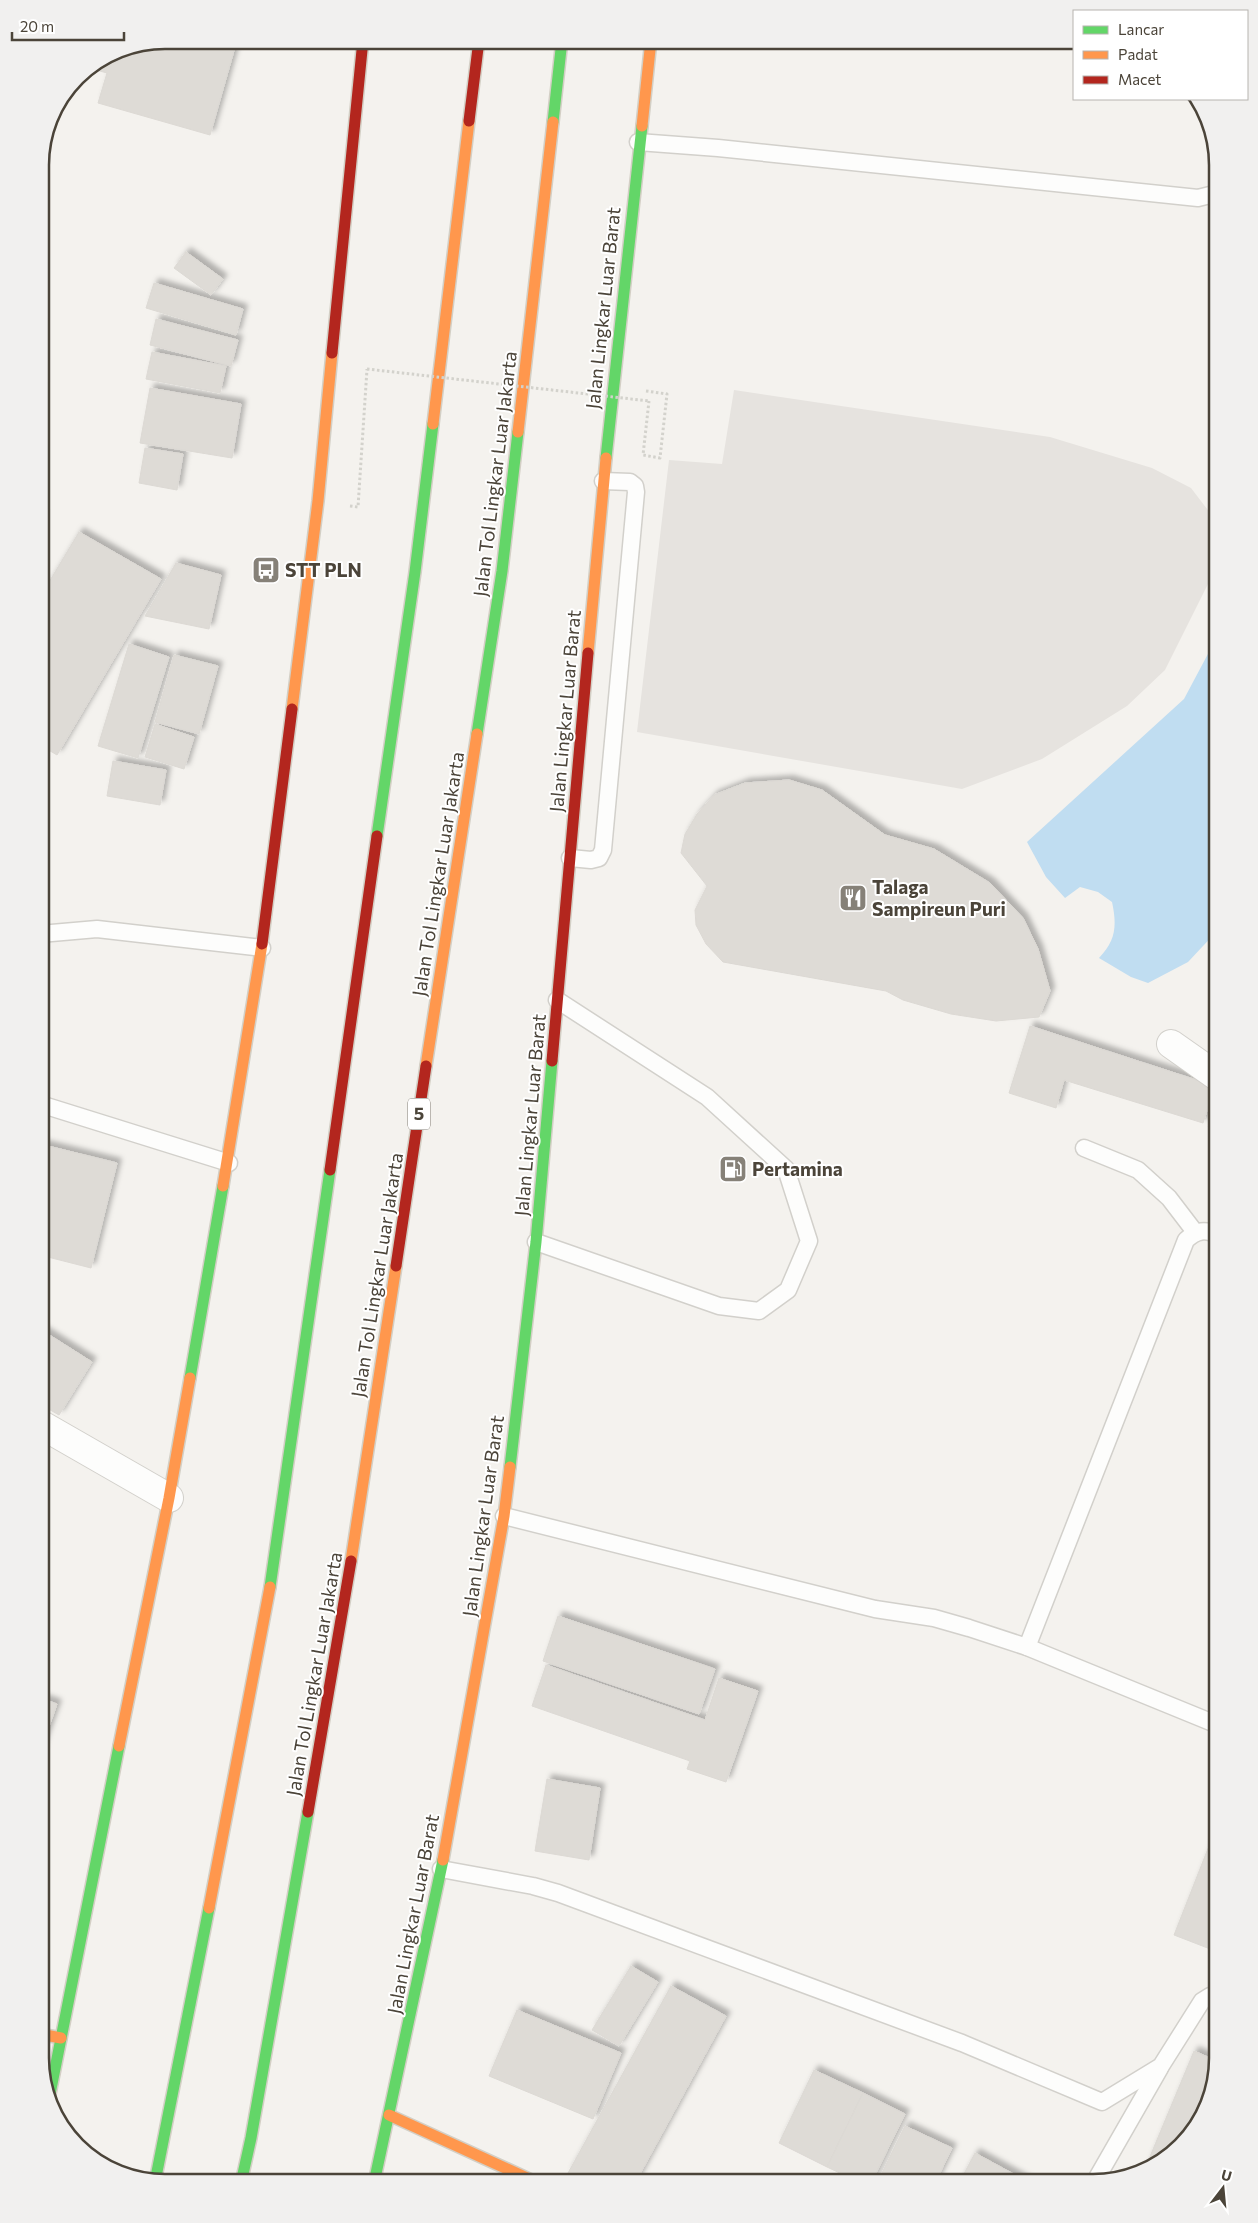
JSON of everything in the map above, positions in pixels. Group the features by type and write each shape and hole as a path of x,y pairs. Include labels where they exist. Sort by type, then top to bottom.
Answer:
{"main road":[{"path":"52,2086 169,1498 229,1163 262,948 318,501 362,49"},
{"path":"157,2174 265,1622 415,572 479,49"},
{"name":"Jalan Tol Lingkar Luar Jakarta","path":"243,2174 251,2138 340,1632 502,571 561,49"},
{"name":"Jalan Lingkar Luar Barat","path":"376,2174 440,1869 504,1516 536,1242 603,481 638,142 650,49"},
{"path":"49,2036 61,2038"},
{"path":"390,2115 518,2174"}],"street":[{"path":"1171,1044 1209,1071"},
{"path":"49,1433 169,1498"}],"lane":[{"path":"638,142 718,148 1198,198 1209,195"},
{"path":"570,858 590,860 599,858 602,850 636,492 635,486 630,482 603,481"},
{"path":"49,933 97,929 262,948"},
{"path":"536,1242 718,1306 759,1311 788,1290 809,1241 786,1169 707,1098 558,1000"},
{"path":"49,1107 229,1163"},
{"path":"1084,1148 1138,1170 1169,1198 1195,1232"},
{"path":"1027,1647 1186,1240 1195,1232 1209,1230"},
{"path":"504,1516 875,1609 934,1618 1027,1647 1209,1721"},
{"path":"440,1869 533,1886 558,1893 962,2043 1102,2102 1161,2066"},
{"path":"1099,2174 1161,2066 1202,2001 1209,1997"}],"path":[{"path":"358,507 368,369 648,401 643,455 660,458 667,394"}],"shaded area":[{"path":"734,390 1050,437 1152,468 1191,488 1209,512 1209,582 1165,670 1127,706 1042,759 962,789 637,732 669,460 722,464"}],"water":[{"path":"1209,652 1209,940 1188,962 1148,983 1131,977 1099,958 1105,952 1114,932 1112,902 1098,892 1080,887 1065,898 1046,877 1027,842 1184,699"}],"building":[{"path":"157,49 234,49 210,135 98,103 107,73 97,70 120,58 142,51"},
{"path":"186,252 223,279 211,295 174,268"},
{"path":"154,283 243,309 236,335 146,308"},
{"path":"156,319 238,340 231,366 150,345"},
{"path":"152,352 226,366 220,393 146,379"},
{"path":"150,388 241,404 232,458 140,443"},
{"path":"145,448 183,454 177,490 139,483"},
{"path":"79,532 161,579 57,755 49,750 49,582"},
{"path":"176,563 221,575 209,629 145,616"},
{"path":"129,644 169,657 138,758 98,746"},
{"path":"174,655 218,666 199,734 155,722"},
{"path":"155,724 194,737 184,769 145,757"},
{"path":"113,761 166,770 160,805 107,796"},
{"name":"Talaga Sampireun Puri","path":"789,780 822,790 885,835 934,849 990,883 1023,918 1038,949 1050,991 1039,1017 996,1021 951,1014 903,1000 886,991 723,962 706,944 696,925 695,910 707,886 681,853 685,834 697,814 714,795 745,783"},
{"path":"1030,1026 1209,1084 1209,1104 1203,1123 1064,1080 1056,1108 1009,1093"},
{"path":"49,1146 117,1163 91,1268 49,1257"},
{"path":"49,1335 92,1362 59,1415 49,1409"},
{"path":"558,1616 715,1669 699,1714 543,1661"},
{"path":"546,1665 705,1720 719,1678 758,1691 726,1782 687,1769 690,1761 532,1706"},
{"path":"49,1701 57,1704 49,1727"},
{"path":"547,1779 600,1788 589,1860 535,1851"},
{"path":"1209,1846 1209,1949 1174,1935"},
{"path":"631,1966 658,1982 619,2046 592,2030"},
{"path":"671,1986 726,2016 640,2174 568,2173"},
{"path":"517,2010 621,2053 593,2119 489,2076"},
{"path":"1194,2051 1209,2058 1205,2088 1190,2123 1170,2145 1149,2160"},
{"path":"814,2070 863,2093 827,2167 779,2143"},
{"path":"863,2093 905,2114 875,2174 842,2174 827,2167"},
{"path":"905,2126 952,2148 939,2174 881,2174"},
{"path":"975,2153 1014,2174 964,2174"}],"traffic: fast":[{"path":"553,122 561,49"},
{"path":"606,458 642,126"},
{"path":"377,836 415,572 433,424"},
{"path":"477,734 502,571 518,432"},
{"path":"510,1467 536,1242 552,1061"},
{"path":"270,1587 330,1170"},
{"path":"190,1378 223,1186"},
{"path":"52,2084 119,1746"},
{"path":"243,2174 251,2138 308,1812"},
{"path":"376,2174 443,1860"},
{"path":"157,2174 209,1908"}],"traffic: slow":[{"path":"642,126 650,49"},
{"path":"433,424 469,121"},
{"path":"518,432 553,122"},
{"path":"292,709 318,501 332,353"},
{"path":"588,653 606,458"},
{"path":"426,1066 477,734"},
{"path":"223,1186 262,944"},
{"path":"351,1561 396,1266"},
{"path":"119,1746 169,1498 190,1378"},
{"path":"443,1860 504,1516 510,1467"},
{"path":"209,1908 270,1587"},
{"path":"49,2036 61,2038"},
{"path":"389,2115 518,2174"}],"traffic: jam":[{"path":"332,353 362,49"},
{"path":"469,121 478,49"},
{"path":"552,1061 588,653"},
{"path":"262,944 292,709"},
{"path":"330,1170 377,836"},
{"path":"396,1266 426,1066"},
{"path":"308,1812 351,1561"}],"place":[{"name":"STT PLN","path":"266,570"},
{"name":"Talaga Sampireun Puri","path":"853,898"},
{"name":"Pertamina","path":"733,1169"}]}
